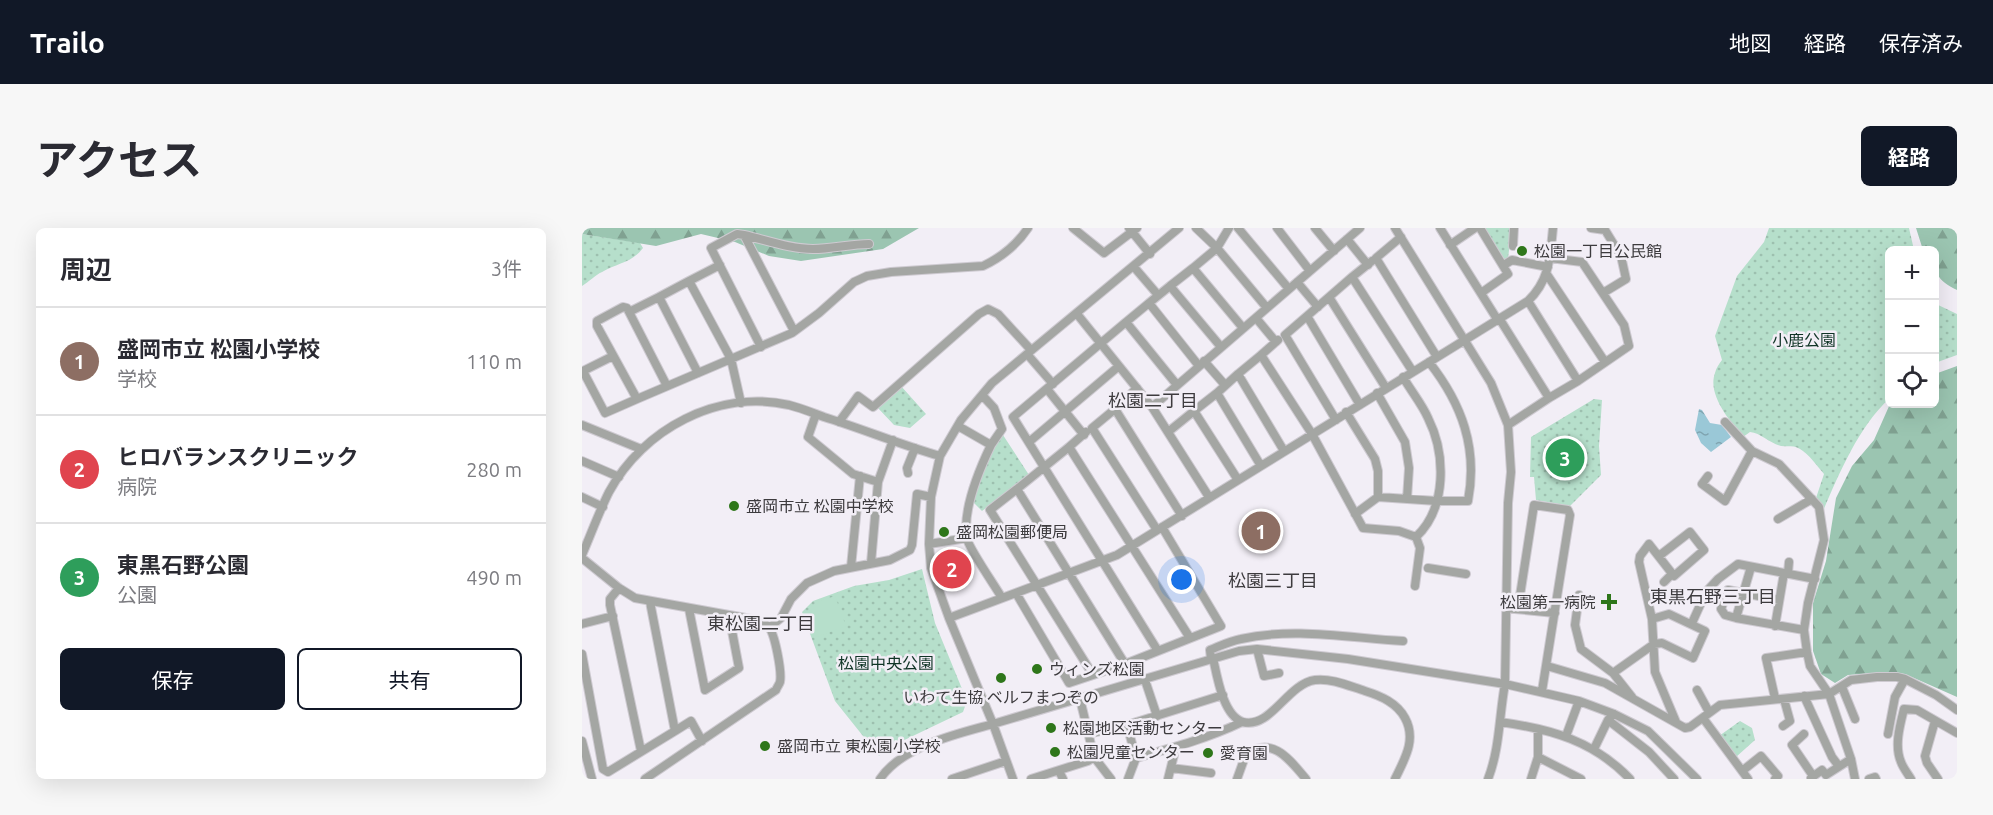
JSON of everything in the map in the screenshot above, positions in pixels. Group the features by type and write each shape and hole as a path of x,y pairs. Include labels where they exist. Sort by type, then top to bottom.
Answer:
{"street":[{"path":"613,356 583,371 585,381 605,413 794,331 819,313 854,282 877,274 983,266 996,260 1013,247 1028,228"},
{"path":"1073,228 1104,254 1133,229 1150,254"},
{"path":"1013,779 931,568 929,544 931,497 940,456 958,426 982,394 1029,352 1179,228"},
{"path":"1196,228 1217,248 1267,308"},
{"path":"1000,423 1013,417 1217,248 1229,228"},
{"path":"1238,228 1289,289"},
{"path":"1277,228 1310,271"},
{"path":"1315,228 1334,251"},
{"path":"1395,228 1491,383 1508,426 1511,472 1511,608 1498,744 1488,779"},
{"path":"1440,228 1549,398"},
{"path":"1450,244 1474,228"},
{"path":"1480,228 1508,274 1481,294"},
{"path":"1512,246 1515,228"},
{"path":"949,618 1117,555 1528,301 1540,289 1547,270 1553,228"},
{"path":"1591,228 1605,230 1621,256 1626,279 1604,293"},
{"path":"1152,407 1334,251 1356,229"},
{"path":"761,347 711,248 737,234 791,247 814,249 869,244"},
{"path":"744,235 794,331"},
{"path":"1168,432 1401,237"},
{"path":"1347,239 1368,264"},
{"path":"1376,258 1437,357"},
{"path":"1508,426 1629,346 1624,325 1582,262 1550,258"},
{"path":"1504,265 1512,260 1547,270 1605,362"},
{"path":"629,312 720,265"},
{"path":"1134,267 1158,295"},
{"path":"1193,268 1243,328"},
{"path":"1352,277 1413,372"},
{"path":"689,281 731,359 741,403"},
{"path":"1297,282 1318,307"},
{"path":"1170,286 1221,347"},
{"path":"660,297 698,373"},
{"path":"1329,297 1386,388"},
{"path":"1528,301 1578,381"},
{"path":"1149,303 1202,363 1225,385"},
{"path":"637,399 597,326 597,321 623,307 629,312 667,386"},
{"path":"839,422 858,396 873,407 979,314 988,309 998,314 1029,352 1065,412 1084,435"},
{"path":"1077,314 1152,407 1209,497"},
{"path":"1307,316 1360,405"},
{"path":"1256,318 1276,342"},
{"path":"1126,322 1177,385"},
{"path":"1285,335 1336,420"},
{"path":"1261,355 1312,434 1363,528 1399,531 1416,537"},
{"path":"1355,514 1378,497 1468,501 1471,486 1471,453 1465,424 1429,362"},
{"path":"1029,442 1119,366"},
{"path":"1238,374 1284,451"},
{"path":"1403,378 1428,416 1437,438 1440,461 1437,501 1427,526 1416,537"},
{"path":"1093,675 990,510 1084,435 1137,388"},
{"path":"1216,393 1261,466"},
{"path":"1377,393 1405,442 1409,468 1407,499"},
{"path":"982,394 994,408 1002,429 978,473 969,508 967,538 1002,598"},
{"path":"645,779 776,690 780,683 780,672 770,627 762,622 635,598 619,588 582,557 586,537 609,492 641,449 666,429 694,414 741,403 789,405 940,456"},
{"path":"1115,409 1182,516"},
{"path":"1194,411 1238,480"},
{"path":"1346,412 1375,459 1378,471 1378,497"},
{"path":"816,414 808,437 853,474 878,482"},
{"path":"1013,417 1158,651"},
{"path":"1725,422 1752,451 1779,464 1819,507 1824,540 1808,603 1804,630 1810,666 1829,694 1851,759 1855,779"},
{"path":"582,425 641,449"},
{"path":"958,426 991,446"},
{"path":"1016,593 1069,683 1125,664 1221,626 1160,529 1092,428"},
{"path":"871,563 878,482 893,440"},
{"path":"1069,447 1190,638"},
{"path":"908,473 907,468 915,448"},
{"path":"1708,476 1702,484 1725,501 1752,451"},
{"path":"582,460 619,477"},
{"path":"851,567 860,476"},
{"path":"1017,489 1125,664"},
{"path":"770,627 781,618 791,599 807,583 834,571 890,560 910,550 917,494 931,497"},
{"path":"582,497 603,507"},
{"path":"1778,519 1812,500"},
{"path":"1511,608 1519,602 1534,505 1568,510 1570,515 1542,692"},
{"path":"1659,556 1690,532 1704,550 1664,582"},
{"path":"1415,586 1420,548 1416,537"},
{"path":"929,544 967,538"},
{"path":"1672,574 1649,544 1640,556 1639,562 1652,619 1655,672 1676,722"},
{"path":"1775,626 1789,562"},
{"path":"1692,624 1706,592 1718,579 1738,564 1815,579"},
{"path":"1736,618 1751,567"},
{"path":"1428,568 1466,574"},
{"path":"619,588 610,599 641,751"},
{"path":"1779,600 1728,590 1721,609 1725,615 1736,618 1804,630"},
{"path":"1579,595 1575,625 1581,649 1613,674 1633,698"},
{"path":"650,602 675,731"},
{"path":"1511,608 1555,613"},
{"path":"689,609 705,690 739,668 729,615"},
{"path":"1613,674 1654,644 1662,643 1693,658 1705,631 1669,614 1652,619"},
{"path":"582,624 613,616"},
{"path":"1242,722 1229,712 1210,650 1239,639 1306,633 1403,641"},
{"path":"1257,649 1264,676 1279,673"},
{"path":"884,777 895,764 931,742 1145,680 1212,658 1257,649 1348,659 1505,684 1579,700 1611,717 1648,731 1697,779"},
{"path":"1783,726 1790,721 1779,699 1766,658 1807,652"},
{"path":"582,654 603,770 608,772 691,722 702,741"},
{"path":"1547,666 1605,683 1685,728 1720,705 1829,694 1851,680 1897,677 1905,679 1936,695 1957,710"},
{"path":"1888,734 1895,697 1905,679"},
{"path":"1145,680 1157,716"},
{"path":"1136,758 1176,747 1242,722 1262,720 1294,689 1316,680 1339,682 1376,694 1397,707 1405,717 1410,733 1409,749 1395,779"},
{"path":"1842,687 1855,719"},
{"path":"1697,690 1706,715 1748,779"},
{"path":"1088,734 1127,725 1223,695"},
{"path":"1804,696 1832,757 1838,765"},
{"path":"1080,699 1094,757 1112,779"},
{"path":"1566,736 1579,700"},
{"path":"1911,779 1900,761 1898,749 1904,709 1917,710 1957,733"},
{"path":"1594,749 1611,717"},
{"path":"1611,717 1674,779"},
{"path":"1935,721 1925,756 1938,779"},
{"path":"1500,722 1549,730 1566,736 1594,749 1620,768 1630,779"},
{"path":"1127,725 1136,758 1130,775"},
{"path":"1531,779 1538,758 1538,729"},
{"path":"1804,734 1792,745 1812,777 1822,770 1826,775 1838,765 1851,759"},
{"path":"582,741 592,779"},
{"path":"1168,779 1176,747"},
{"path":"1238,779 1246,754 1259,747 1276,749 1302,777"},
{"path":"1742,771 1761,756 1778,776 1775,779"},
{"path":"1031,779 1094,757"},
{"path":"1538,758 1581,779"},
{"path":"952,779 1006,761"},
{"path":"1171,768 1211,773"},
{"path":"1059,771 1063,779"},
{"path":"1869,779 1875,777 1876,779"}],"green space":[{"path":"582,228 919,228 883,249 801,261 769,256 735,242 701,234 656,246 582,234"},
{"path":"1484,228 1512,228 1508,258 1505,260"},
{"name":"小鹿公園","path":"1769,228 1909,228 1913,246 1885,246 1885,403 1859,437 1823,511 1816,498 1824,474 1813,460 1798,448 1777,445 1754,433 1750,432 1743,437 1721,407 1714,390 1715,371 1722,360 1715,336 1737,276 1764,242"},
{"path":"1916,228 1957,228 1957,290 1940,279 1939,246 1922,246"},
{"path":"582,234 640,243 643,248 634,257 599,273 582,286"},
{"path":"1939,305 1957,314 1957,355 1939,362"},
{"path":"1957,366 1957,697 1905,674 1888,672 1848,675 1835,683 1821,674 1813,651 1813,603 1826,561 1836,498 1852,466 1874,440 1888,408 1939,408 1939,373"},
{"path":"901,386 926,414 910,428 894,425 877,407"},
{"path":"1594,399 1602,400 1599,446 1601,475 1570,506 1536,500 1534,477 1530,477 1531,437"},
{"path":"1003,435 1029,475 982,511 973,502 975,493 984,467"},
{"name":"松園中央公園","path":"922,569 935,623 967,701 963,712 894,745 879,756 835,701 802,612 813,601 854,586 889,580"},
{"path":"835,596 846,626 816,637 810,620 810,610 818,603"},
{"path":"1740,721 1752,728 1755,740 1736,757 1719,736"}],"water":[{"path":"1699,409 1710,423 1722,425 1731,437 1711,452 1701,443 1695,430"}],"place":[{"name":"松園一丁目公民館","path":"1522,251"},
{"name":"東黒石野公園","path":"1565,458"},
{"name":"盛岡市立 松園中学校","path":"734,506"},
{"name":"盛岡市立 松園小学校","path":"1261,531"},
{"name":"盛岡松園郵便局","path":"944,532"},
{"name":"ヒロバランスクリニック","path":"952,569"},
{"name":"松園第一病院","path":"1609,602"},
{"name":"ウィンズ松園","path":"1037,669"},
{"name":"いわて生協 ベルフまつぞの","path":"1001,678"},
{"name":"松園地区活動センター","path":"1051,728"},
{"name":"盛岡市立 東松園小学校","path":"765,746"},
{"name":"松園児童センター","path":"1055,752"},
{"name":"愛育園","path":"1208,753"}],"district":[{"name":"松園二丁目","path":"1153,400"},
{"name":"松園三丁目","path":"1273,580"},
{"name":"東黒石野三丁目","path":"1713,596"},
{"name":"東松園二丁目","path":"761,623"}]}
